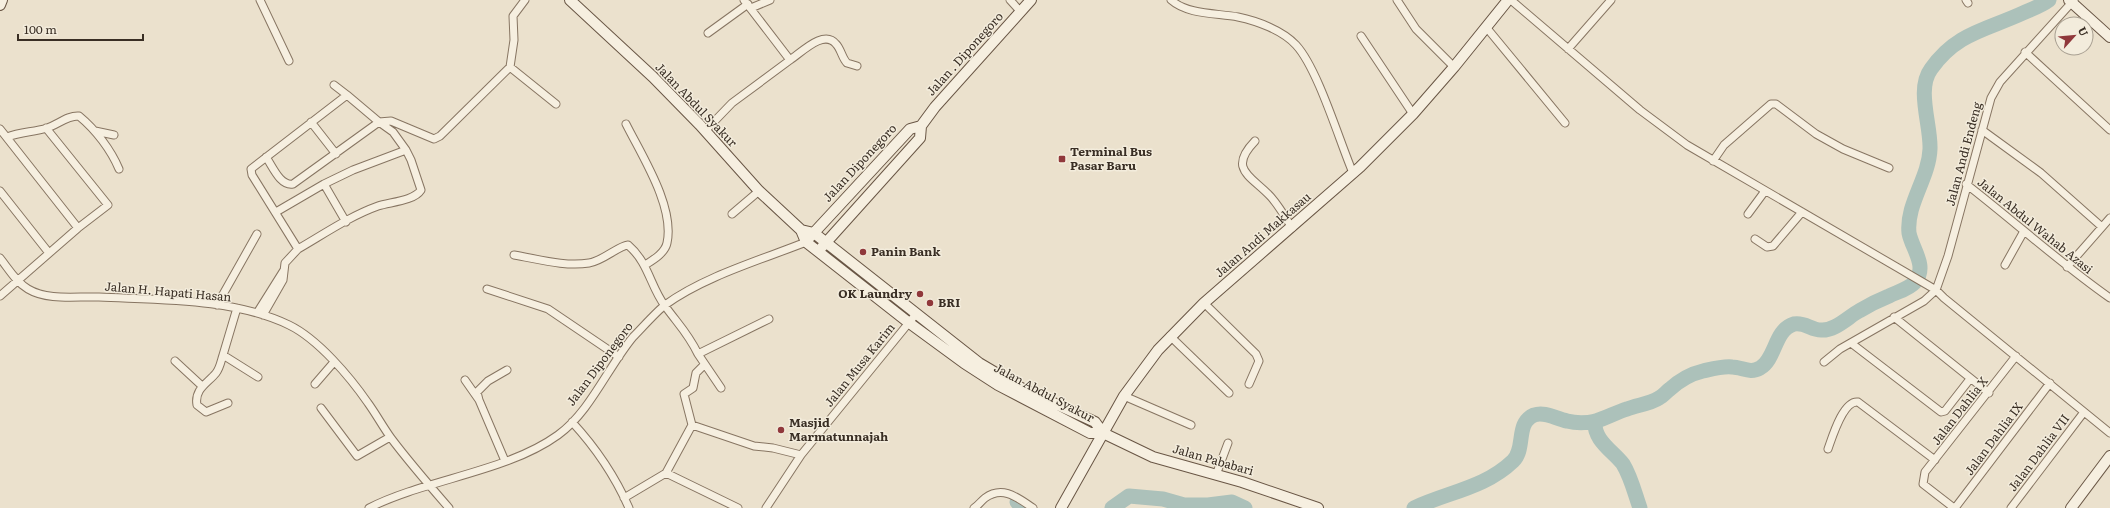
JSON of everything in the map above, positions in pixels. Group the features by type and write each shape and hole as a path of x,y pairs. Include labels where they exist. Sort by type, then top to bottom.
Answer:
{"street":[{"path":"0,5 2,0"},
{"path":"260,0 289,61"},
{"path":"266,157 283,182 289,185 298,181 379,122 391,121 436,138 510,66 514,40 513,16 525,0"},
{"name":"Jalan Abdul Syakur","path":"570,0 653,77 706,131 759,191 801,230 806,242 818,252 908,322 998,385 1090,433 1103,433"},
{"path":"708,33 748,4 770,0"},
{"path":"1010,0 1020,12"},
{"name":"Jalan . Diponegoro","path":"921,126 935,107 1031,0"},
{"path":"1171,0 1189,10 1242,18 1276,31 1297,46 1314,76 1353,173"},
{"path":"1397,0 1416,29 1454,67"},
{"name":"Jalan Andi Makkasau","path":"1059,507 1124,396 1170,336 1204,304 1353,173 1412,114 1454,67 1508,0"},
{"path":"1511,0 1640,110 1713,161 1936,290 2110,433"},
{"path":"1568,49 1611,0"},
{"path":"2071,1 2110,37"},
{"name":"Jalan Andi Endeng","path":"1936,290 1948,256 1966,184 1991,98 1997,87 2071,1"},
{"path":"748,4 790,60"},
{"path":"1486,27 1565,123"},
{"path":"1361,36 1412,114"},
{"path":"706,131 732,103 819,40 829,39 838,47 845,61 857,66"},
{"path":"2026,52 2110,130"},
{"path":"510,66 556,104"},
{"path":"260,314 284,270 285,263 298,249 346,222 377,207 415,196 420,192 420,185 406,150 393,132 334,85"},
{"path":"298,249 250,171 252,167 347,95"},
{"path":"1713,161 1724,145 1771,104 1776,104 1816,134 1843,149 1889,168"},
{"path":"7,137 46,128 76,116 82,118 94,131 112,155 119,170"},
{"path":"311,122 336,154"},
{"path":"626,124 656,182 666,214 667,244 660,255 645,264"},
{"path":"818,252 920,138 921,126"},
{"name":"Jalan Diponegoro","path":"369,508 429,486 506,461 540,447 559,435 572,422 597,390 618,357 634,336 664,305 692,288 806,242 910,129 921,126"},
{"path":"0,296 78,228 108,205 46,128"},
{"path":"0,129 78,228"},
{"path":"1982,130 2036,169 2102,227"},
{"path":"94,131 114,135"},
{"path":"1255,141 1245,152 1242,158 1244,171 1272,199 1292,228"},
{"path":"276,212 324,184 353,170 406,150"},
{"path":"324,184 346,222"},
{"name":"Jalan Abdul Wahab Azasi","path":"1966,184 2067,267 2110,298"},
{"path":"0,191 50,253"},
{"path":"732,214 759,191"},
{"path":"1748,214 1764,191"},
{"path":"1755,239 1767,247 1773,246 1802,212"},
{"path":"2067,267 2110,218"},
{"name":"Jalan Abdul Syakur","path":"801,230 814,232 979,363 1023,389 1095,422 1103,433"},
{"path":"2005,265 2024,231"},
{"path":"217,305 257,234"},
{"path":"514,255 558,262 589,263 616,251 622,246 628,245 645,264 664,305 690,337 704,365 721,388"},
{"path":"0,258 18,281"},
{"name":"Jalan H. Hapati Hasan","path":"18,281 29,290 58,297 98,297 217,305 260,314 289,325 302,334 334,362 368,402 390,437 429,486 449,508"},
{"path":"487,289 548,309 618,357"},
{"path":"1824,362 1850,343 1924,300 1936,290"},
{"path":"1204,304 1256,354 1259,361 1249,384"},
{"path":"228,403 211,411 203,411 196,405 196,401 202,386 216,374 237,308"},
{"name":"Jalan Musa Karim","path":"766,508 801,455 916,314"},
{"path":"1894,317 1988,393"},
{"path":"698,354 769,319"},
{"path":"1170,336 1228,393"},
{"path":"1850,343 1941,412 1945,411 1970,379"},
{"path":"223,355 258,377"},
{"name":"Jalan Dahlia X","path":"1953,508 1926,487 1922,480 1925,472 2016,356"},
{"path":"175,362 202,386"},
{"path":"315,384 334,362"},
{"path":"624,498 666,473 692,425 684,394 693,388 696,373 704,365"},
{"path":"479,400 478,392 488,381 507,370"},
{"path":"466,380 479,400 506,461"},
{"name":"Jalan Dahlia IX","path":"1953,508 2050,383"},
{"path":"1124,396 1191,425"},
{"path":"1828,449 1838,423 1849,405 1858,402 1935,460"},
{"path":"322,408 357,456 390,437"},
{"name":"Jalan Dahlia VII","path":"2011,508 2084,412"},
{"path":"572,422 590,442 612,473 629,508"},
{"path":"692,425 754,446 773,448 801,455"},
{"name":"Jalan Pababari","path":"1103,433 1153,456 1216,475 1304,506 1318,508"},
{"path":"1216,475 1228,443"},
{"path":"2071,508 2110,456"},
{"path":"666,473 738,508"},
{"path":"974,508 984,498 992,494 1004,493 1019,497 1033,508"}],"waterway":[{"path":"1414,508 1478,484 1502,470 1517,456 1522,430 1528,419 1534,415 1542,414 1574,422 1596,421 1623,410 1655,400 1681,380 1698,372 1725,367 1756,370 1765,364 1782,332 1787,327 1798,324 1817,330 1826,330 1841,323 1866,307 1906,288 1915,282 1919,276 1920,264 1909,233 1909,222 1914,201 1929,160 1930,139 1924,97 1927,77 1931,69 1941,57 1961,40 2049,0"},
{"path":"1595,421 1595,428 1600,440 1619,459 1626,469 1640,508"},
{"path":"1112,508 1129,496 1163,499 1184,505 1208,505 1232,502 1245,508"},
{"path":"1017,502 1024,508"}],"place":[{"name":"Terminal Bus Pasar Baru","path":"1062,159"},
{"name":"Panin Bank","path":"863,252"},
{"name":"OK Laundry","path":"920,294"},
{"name":"BRI","path":"930,303"},
{"name":"Masjid Marmatunnajah","path":"781,430"}]}
